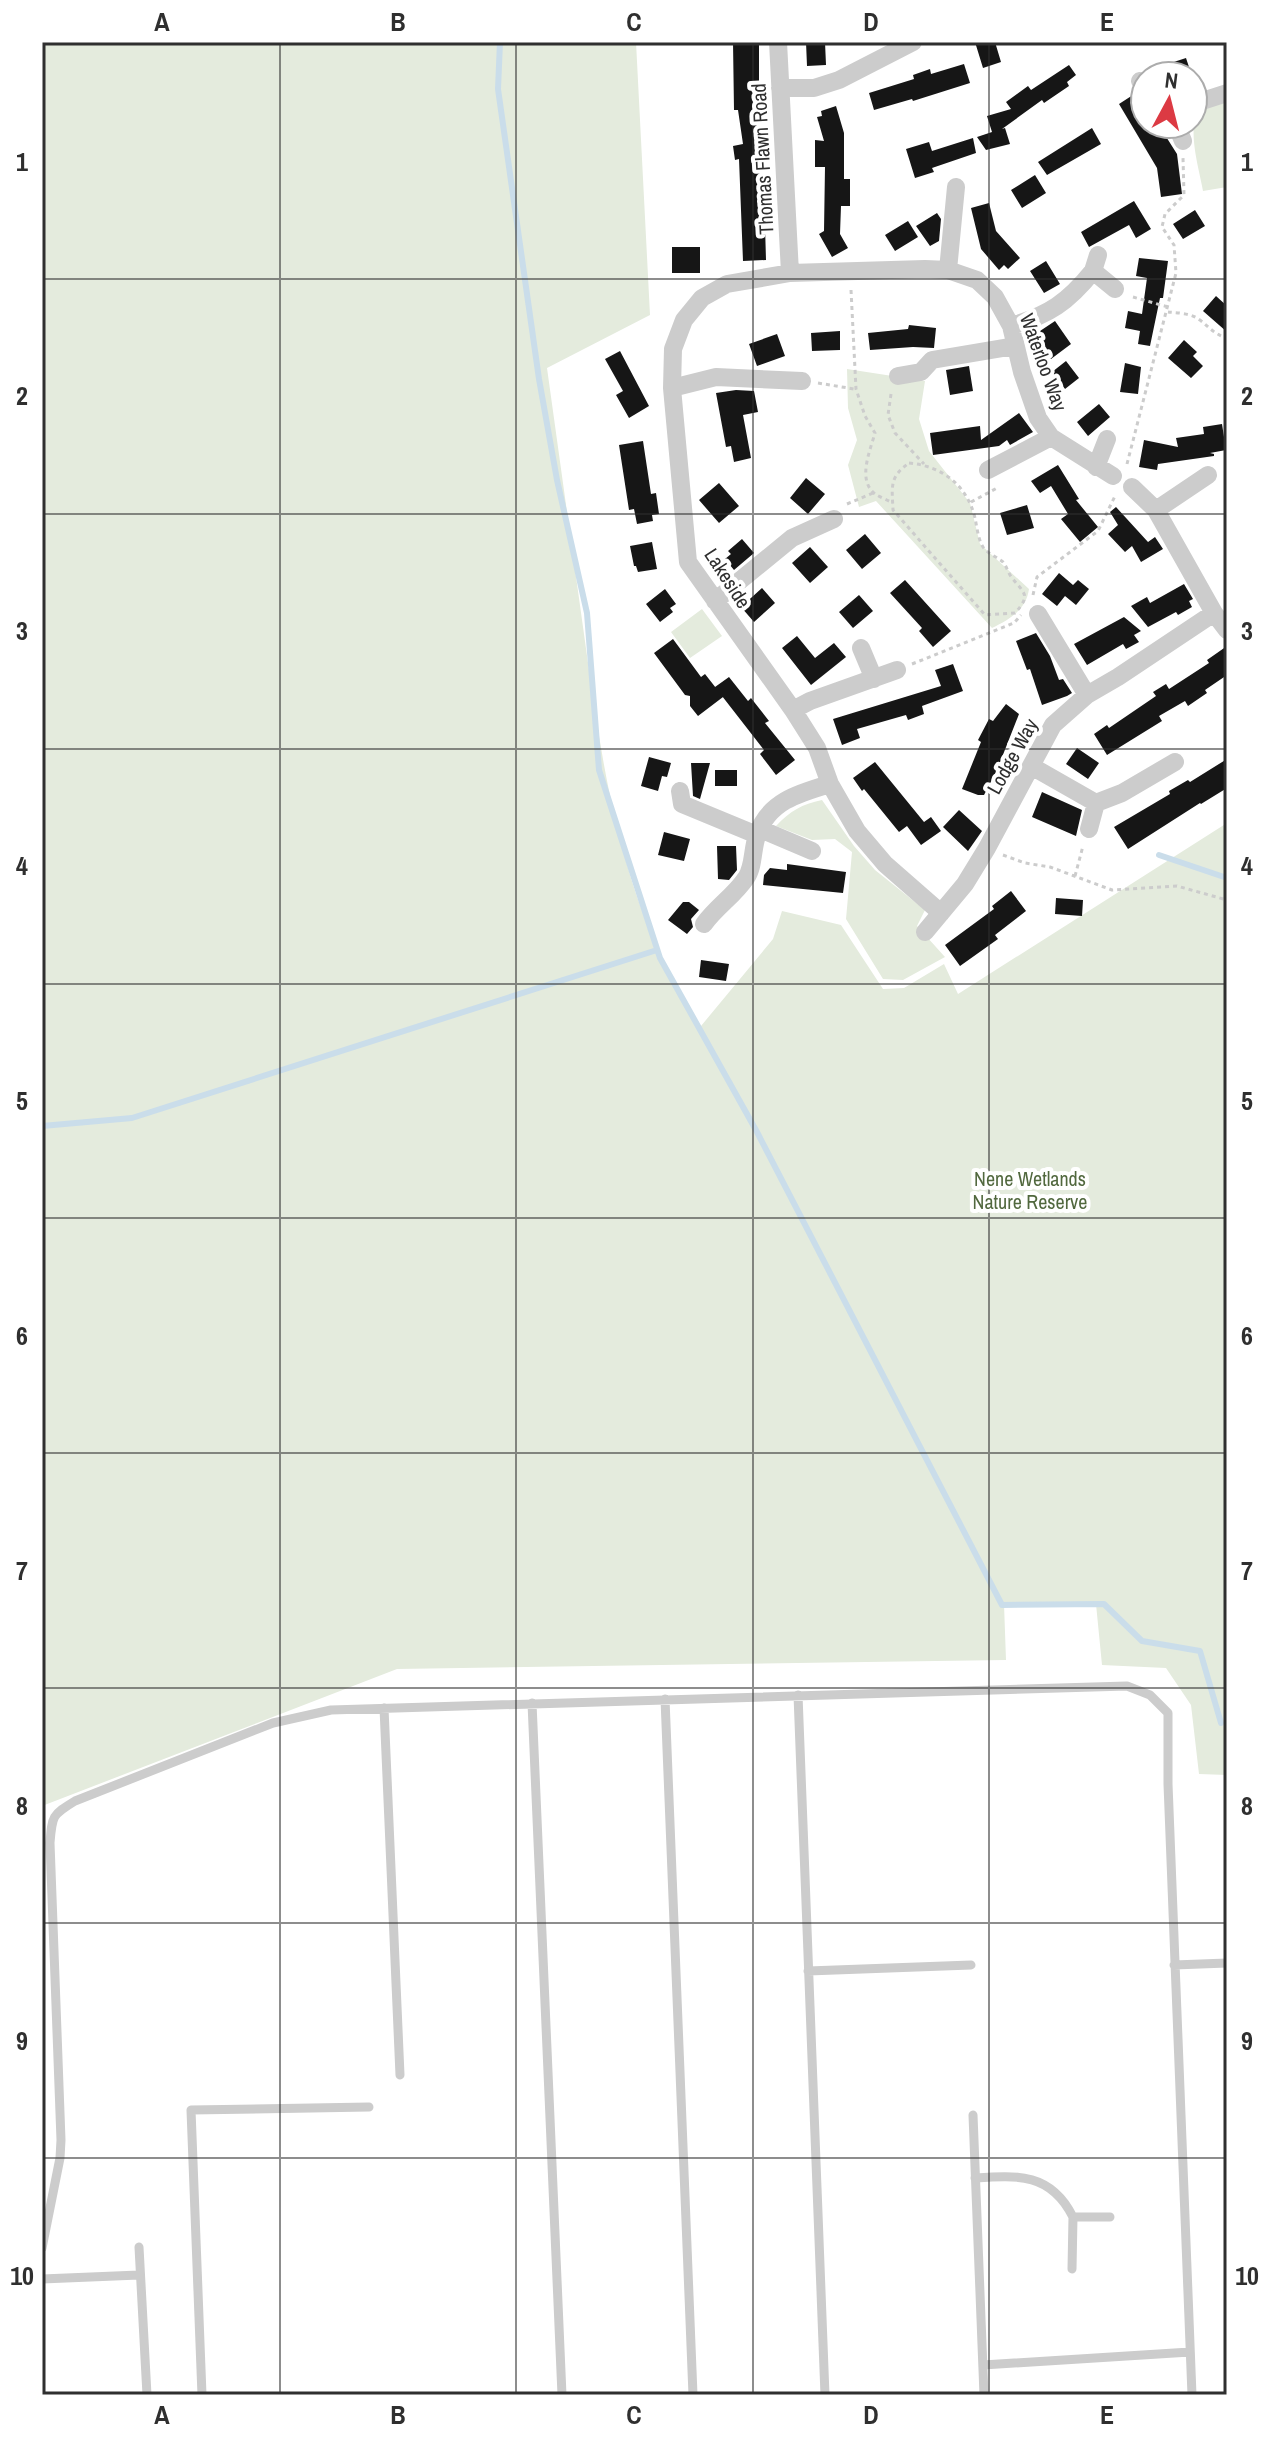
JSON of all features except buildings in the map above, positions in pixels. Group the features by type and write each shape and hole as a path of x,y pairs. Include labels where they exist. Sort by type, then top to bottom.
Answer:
{"street":[{"name":"Thomas Flawn Road","path":"778,42 790,273"},
{"path":"780,88 814,88 839,80 913,42"},
{"path":"948,270 956,187"},
{"path":"1011,326 1054,310 1073,295 1096,263 1115,289"},
{"name":"Waterloo Way","path":"790,273 948,270 977,280 995,297 1011,326 1038,418 1051,437 1113,476"},
{"name":"Lakeside","path":"790,273 727,284 702,298 684,320 673,349 672,388 688,562 817,748 830,784 857,831 876,853 941,913"},
{"path":"898,376 921,372 932,360 1015,346"},
{"path":"672,388 716,377 802,381"},
{"path":"988,470 1051,437"},
{"path":"1096,467 1107,439"},
{"path":"1156,510 1208,475"},
{"path":"1132,487 1156,510 1221,608 1227,630"},
{"path":"715,601 792,538 834,519"},
{"name":"Lodge Way","path":"925,932 965,884 1053,725 1087,695 1221,608"},
{"path":"1038,614 1087,695"},
{"path":"861,648 874,679"},
{"path":"793,710 897,670"},
{"path":"1096,803 1122,793 1175,762"},
{"path":"1031,766 1096,803"},
{"path":"704,924 716,907 734,893 748,875 758,832 774,808 799,793 830,784"},
{"path":"680,791 682,804 812,851"},
{"path":"1089,829 1096,803"}],"lane":[{"path":"42,2248 61,2140 51,1825 55,1813 75,1801 273,1723 331,1710 1127,1686 1150,1695 1168,1713 1174,1965 1192,2395"},
{"path":"798,1695 825,2395"},
{"path":"665,1699 693,2395"},
{"path":"532,1703 562,2395"},
{"path":"384,1708 400,2075"},
{"path":"1174,1965 1227,1963"},
{"path":"808,1971 971,1965"},
{"path":"202,2395 191,2110 369,2107"},
{"path":"973,2115 984,2395"},
{"path":"975,2178 1012,2175 1032,2178 1056,2192 1073,2217 1072,2269"},
{"path":"1073,2217 1110,2217"},
{"path":"139,2247 147,2395"},
{"path":"42,2279 139,2275"},
{"path":"983,2365 1190,2352"}],"path":[{"path":"851,287 856,389 865,416 875,433 866,462 866,478 873,493 893,503"},
{"path":"1115,289 1199,319 1215,334 1227,338"},
{"path":"898,376 890,396 888,415 895,433 924,464"},
{"path":"802,381 856,389"},
{"path":"909,463 924,464 947,474 968,496 982,546 1005,564 1012,578 1021,586 1025,594 1023,604 1015,613 985,615 893,510 893,503 891,489 897,472 909,463"},
{"path":"834,519 846,504 873,493"},
{"path":"1075,876 1079,852 1088,840 1089,829"},
{"path":"987,848 1112,890 1177,886 1227,900"}],"green space":[{"name":"Nene Wetlands Nature Reserve","path":"42,42 636,42 650,315 547,368 598,730 619,834 651,934 673,981 701,1026 773,939 782,911 841,925 883,989 904,988 944,964 958,994 1227,823 1227,1775 1199,1774 1191,1705 1166,1668 1102,1665 1096,1604 1004,1604 1006,1660 397,1669 42,1806"},
{"path":"1227,102 1227,187 1203,191 1194,140 1209,140 1211,106"},
{"path":"847,369 925,381 919,419 929,451 970,503 980,544 1029,589 1021,608 1005,621 992,628 876,501 859,507 848,465 857,440 848,408"},
{"path":"702,609 722,636 690,658 671,632"},
{"path":"822,800 875,870 925,910 917,926 945,957 903,980 883,979 846,919 852,852 835,839 812,840 776,826 797,809"}],"waterway":[{"path":"500,42 498,89 539,379 557,480 587,613 599,770 660,958 757,1132 1002,1605 1104,1604 1142,1641 1200,1651 1221,1723"},
{"path":"1159,855 1227,878"},
{"path":"42,1126 132,1118 657,950"}]}
